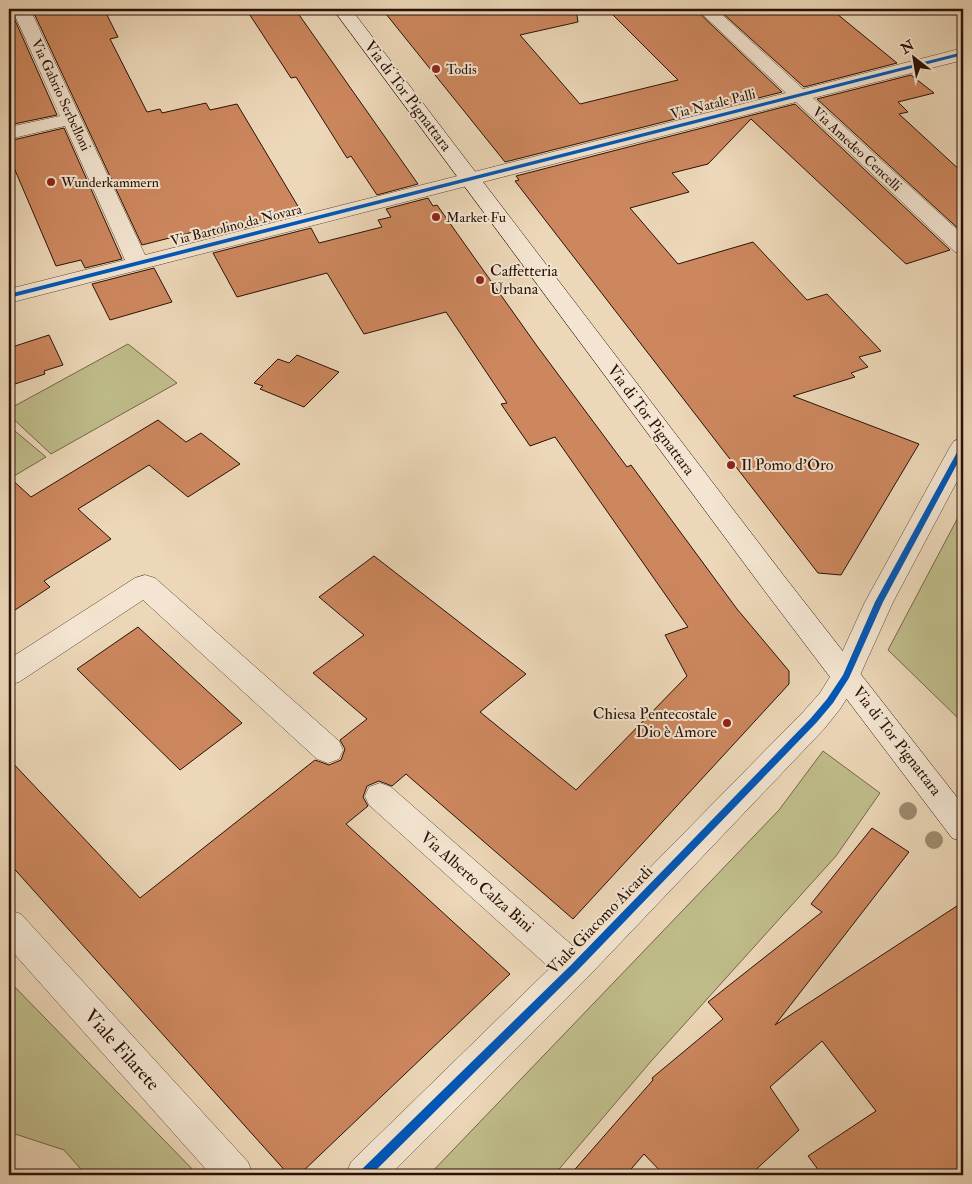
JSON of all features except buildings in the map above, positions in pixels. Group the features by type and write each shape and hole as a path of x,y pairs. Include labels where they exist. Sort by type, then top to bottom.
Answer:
{"street":[{"name":"Via Gabrio Serbelloni","path":"21,9 138,263"},
{"name":"Via di Tor Pignattara","path":"342,9 768,575 963,828"},
{"name":"Via Amedeo Cencelli","path":"706,9 963,247"},
{"name":"Via Natale Palli","path":"470,178 963,54"},
{"path":"9,133 72,119"},
{"name":"Via Bartolino da Novara","path":"9,296 470,178"},
{"name":"Viale Giacomo Aicardi","path":"364,1175 574,968 814,720 830,701 846,676 879,602 963,448"},
{"path":"9,674 145,585 328,750"},
{"name":"Via Alberto Calza Bini","path":"380,796 574,968"},
{"name":"Viale Filarete","path":"9,925 235,1175"}],"shaded area":[{"path":"128,344 177,383 51,454 9,415 9,409"},
{"path":"9,426 46,457 9,479"},
{"path":"963,508 963,723 888,650"},
{"path":"823,751 880,793 836,856 653,1059 554,1175 429,1175 779,810"},
{"path":"9,981 198,1175 86,1175 64,1150 9,1132"}],"cycle path":[{"path":"9,296 963,54"},
{"path":"364,1175 574,968 814,720 830,701 846,676 879,602 963,447"}],"place":[{"name":"Todis","path":"436,69"},
{"name":"Wunderkammern","path":"51,182"},
{"name":"Market Fu","path":"436,217"},
{"name":"Caffetteria Urbana","path":"480,280"},
{"name":"Il Pomo d'Oro","path":"731,465"},
{"name":"Chiesa Pentecostale Dio è Amore","path":"727,723"}]}
